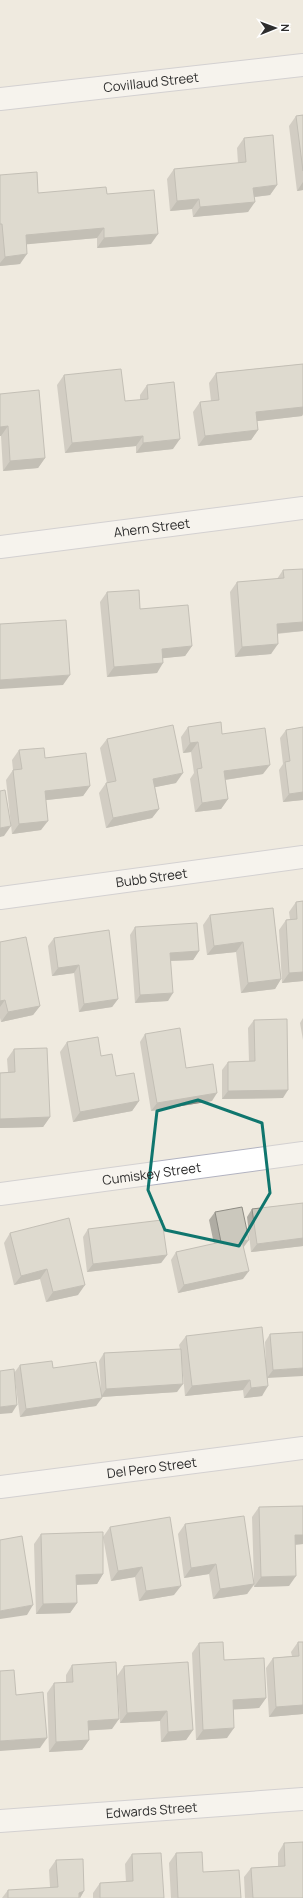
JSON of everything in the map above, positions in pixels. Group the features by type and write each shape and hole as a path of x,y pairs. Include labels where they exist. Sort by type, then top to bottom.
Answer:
{"street":[{"name":"Covillaud Street","path":"0,99 303,65"},
{"name":"Ahern Street","path":"0,548 303,508"},
{"name":"Bubb Street","path":"0,898 303,857"},
{"name":"Cumiskey Street","path":"0,1194 303,1153"},
{"name":"Del Pero Street","path":"0,1487 303,1448"},
{"name":"Edwards Street","path":"0,1821 303,1799"}],"highlighted area":[{"path":"198,1100 262,1123 270,1193 239,1246 165,1230 148,1190 157,1111"}],"building":[{"path":"303,115 303,171 296,116"},
{"path":"273,135 277,185 253,188 255,202 200,207 199,199 177,201 174,169 246,162 244,138"},
{"path":"37,172 38,193 106,187 107,194 154,190 158,234 104,238 104,228 26,235 27,254 5,257 2,224 0,224 0,175"},
{"path":"303,364 303,407 256,412 258,430 205,436 200,402 219,400 216,373"},
{"path":"121,369 125,401 148,399 147,385 174,382 180,439 143,443 143,436 72,443 64,375"},
{"path":"39,390 45,458 10,461 8,426 0,427 0,394"},
{"path":"303,569 303,622 277,624 278,644 242,647 237,582 284,578 283,570"},
{"path":"139,590 140,609 188,605 192,646 162,649 163,663 114,667 107,592"},
{"path":"66,620 70,675 0,680 0,624"},
{"path":"221,722 222,734 265,728 270,765 224,771 228,799 202,803 197,769 202,768 198,742 190,743 188,727"},
{"path":"173,725 183,773 153,779 159,809 113,818 106,783 116,781 107,739"},
{"path":"303,727 303,792 289,794 285,762 290,761 286,730"},
{"path":"44,748 45,758 86,753 90,786 45,791 48,821 19,824 13,770 22,769 19,750"},
{"path":"5,790 11,826 0,828 0,791"},
{"path":"303,901 303,972 289,973 286,920 297,919 296,902"},
{"path":"273,908 281,979 248,983 243,942 214,946 210,915"},
{"path":"197,923 199,951 170,953 173,993 140,995 135,927"},
{"path":"109,930 118,999 84,1004 79,965 58,968 54,938"},
{"path":"26,937 40,1006 8,1012 5,1000 0,1001 0,942"},
{"path":"287,1019 288,1090 228,1091 228,1062 255,1061 254,1020"},
{"path":"180,1028 186,1068 213,1064 217,1093 157,1103 145,1034"},
{"path":"98,1037 101,1056 112,1054 116,1076 134,1073 139,1101 80,1112 67,1042"},
{"path":"47,1048 50,1117 0,1119 0,1073 15,1072 14,1049"},
{"path":"303,1203 303,1238 257,1244 252,1209"},
{"path":"242,1207 249,1240 242,1241 249,1271 184,1285 176,1252 221,1242 215,1212"},
{"path":"69,1218 85,1285 53,1292 47,1269 21,1276 10,1233"},
{"path":"162,1220 167,1255 93,1264 88,1229"},
{"path":"262,1327 268,1386 251,1388 250,1380 192,1386 186,1336"},
{"path":"303,1332 303,1368 273,1370 270,1334"},
{"path":"181,1349 183,1384 106,1389 104,1353"},
{"path":"52,1361 53,1368 96,1362 102,1398 26,1409 20,1365"},
{"path":"14,1369 17,1405 0,1407 0,1371"},
{"path":"303,1506 303,1535 295,1535 296,1576 261,1577 259,1507"},
{"path":"244,1516 254,1584 220,1589 216,1564 191,1568 185,1524"},
{"path":"170,1517 181,1586 146,1591 142,1567 118,1571 110,1527"},
{"path":"103,1532 103,1574 76,1575 77,1603 43,1604 41,1534"},
{"path":"22,1536 33,1605 0,1611 0,1540"},
{"path":"223,1642 224,1660 264,1658 266,1698 233,1700 234,1728 203,1730 199,1643"},
{"path":"298,1642 303,1642 303,1705 276,1707 273,1658 299,1656"},
{"path":"116,1662 119,1719 88,1721 89,1740 56,1742 54,1683 73,1682 72,1665"},
{"path":"188,1662 193,1730 168,1732 167,1711 127,1713 124,1666"},
{"path":"14,1670 16,1695 43,1692 47,1738 0,1741 0,1671"},
{"path":"303,1842 303,1898 253,1898 251,1868 285,1866 284,1843"},
{"path":"202,1852 203,1872 239,1870 241,1898 178,1898 176,1853"},
{"path":"161,1853 164,1898 100,1898 100,1883 133,1881 132,1854"},
{"path":"83,1859 84,1891 79,1893 79,1898 8,1898 8,1890 58,1887 56,1860"}]}
